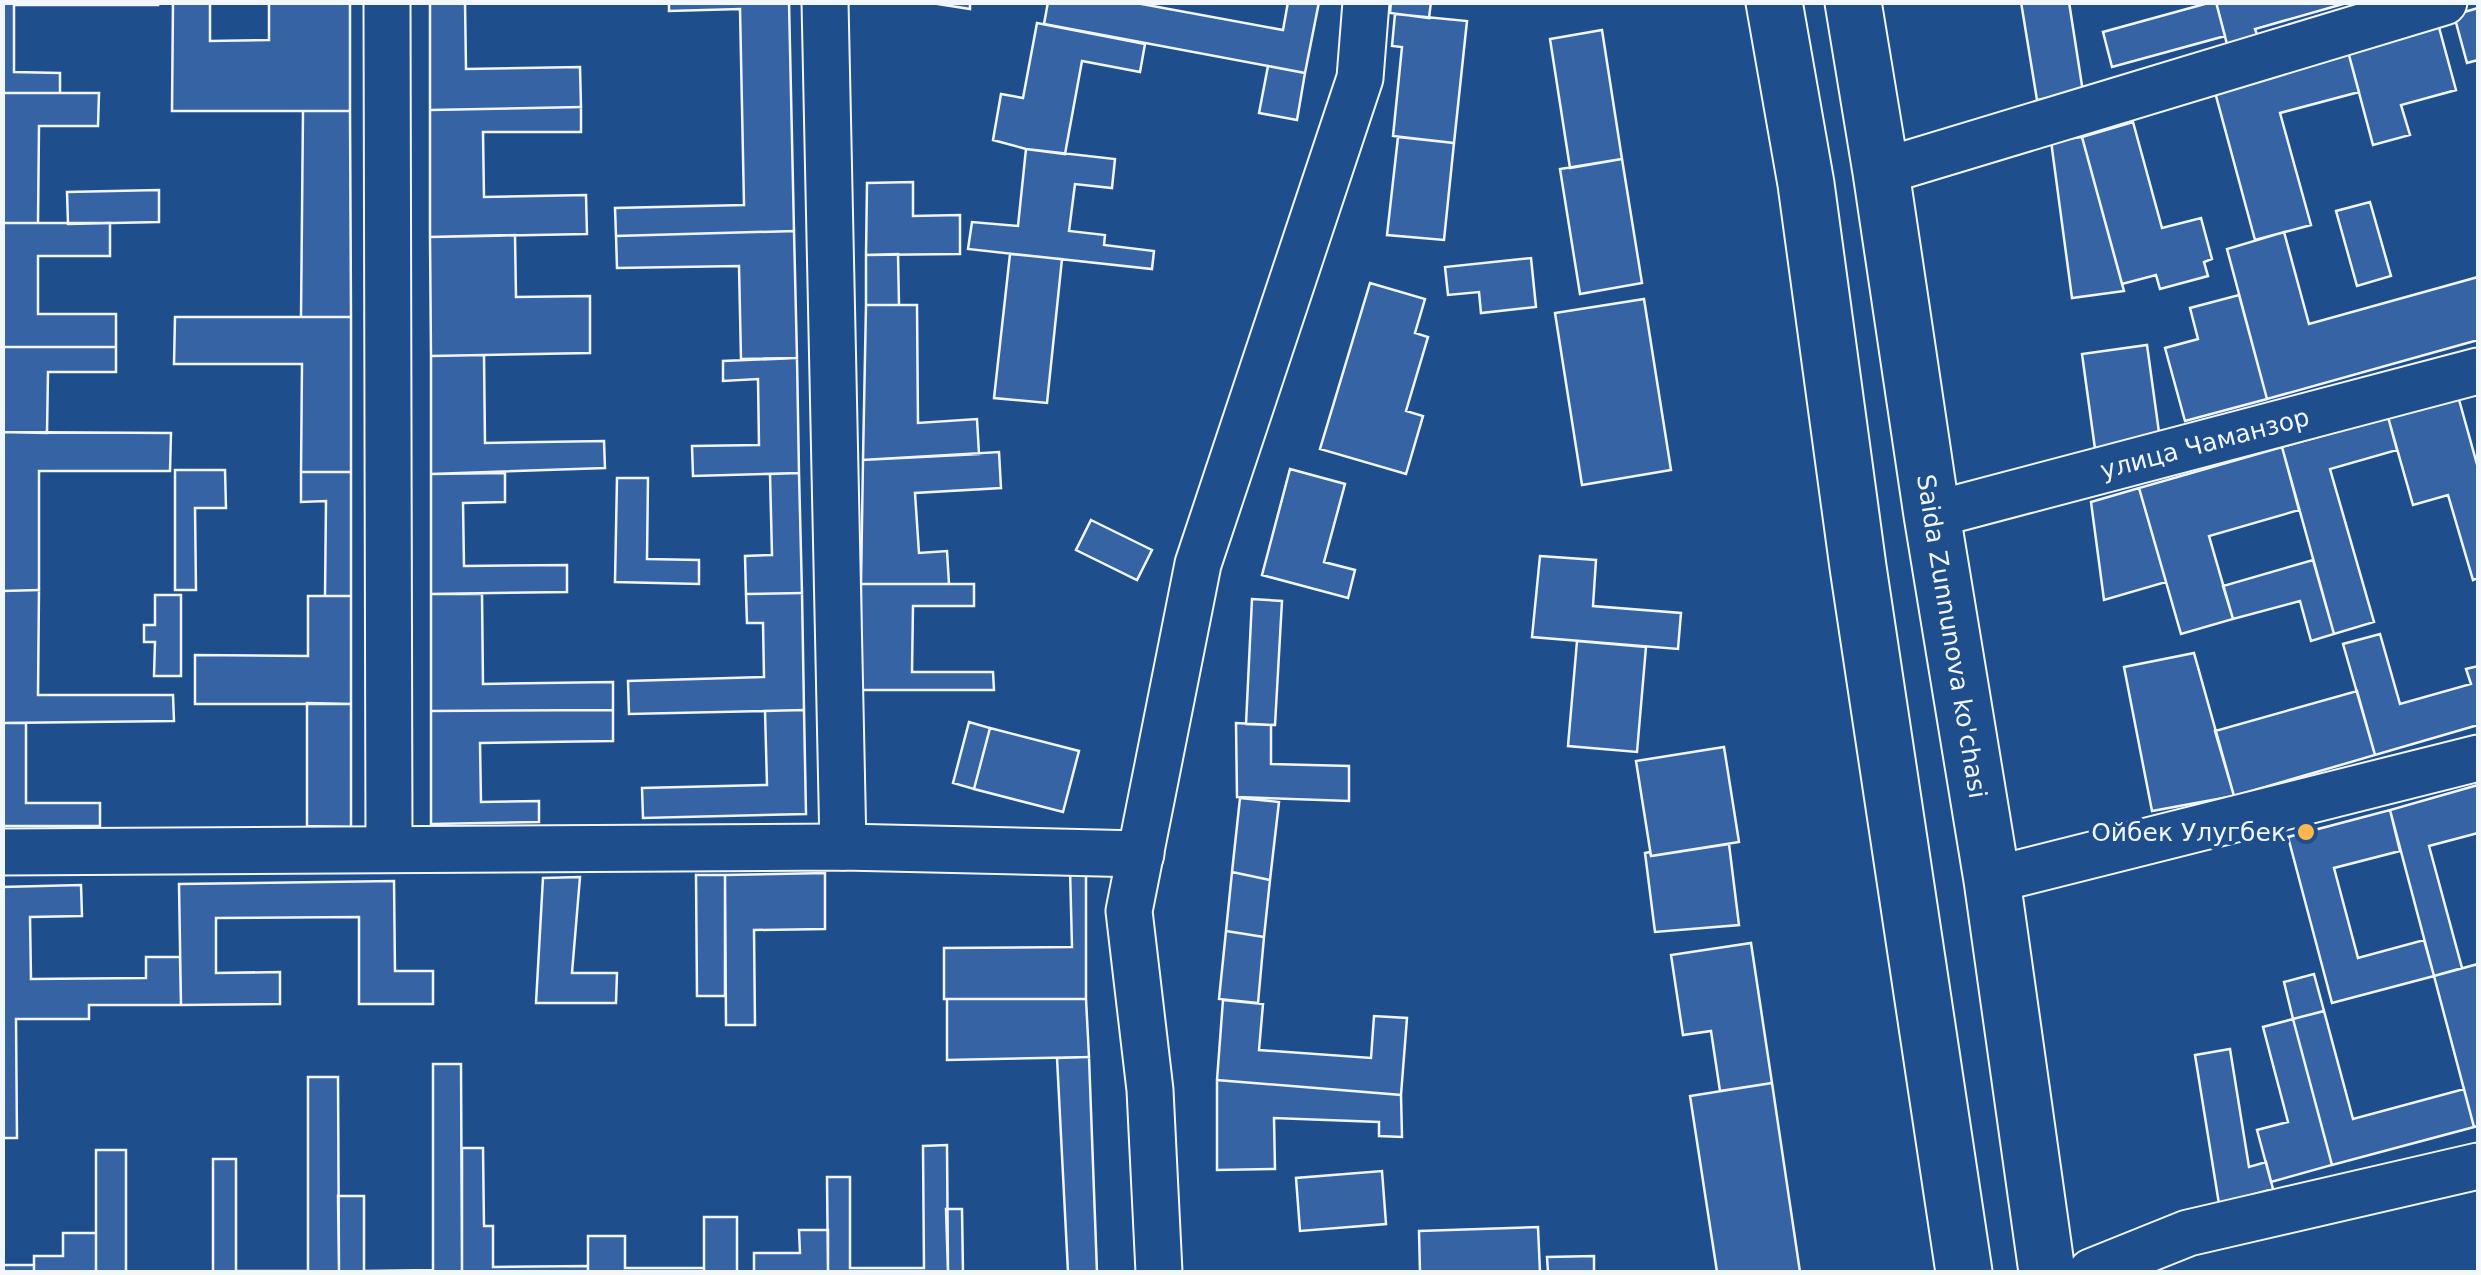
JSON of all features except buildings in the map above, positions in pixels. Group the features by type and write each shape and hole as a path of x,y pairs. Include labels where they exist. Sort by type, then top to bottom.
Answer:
{"main road":[{"path":"1774,2 1806,184 1861,586 1964,1272"},
{"name":"Saida Zunnunova ko'chasi","path":"1853,2 1992,880 2047,1272"}],"street":[{"path":"388,2 389,849"},
{"path":"825,2 843,847"},
{"path":"1159,1272 1150,1090 1129,911 1198,564 1360,78 1366,2"},
{"path":"1881,172 2444,2"},
{"name":"улица Чаманзор","path":"1932,515 2478,371"},
{"path":"1992,880 2478,758"},
{"path":"2,852 843,847 1141,854"},
{"path":"2091,1272 2188,1233 2478,1166"}],"place":[{"name":"Ойбек Улугбек","path":"2306,832"}]}
